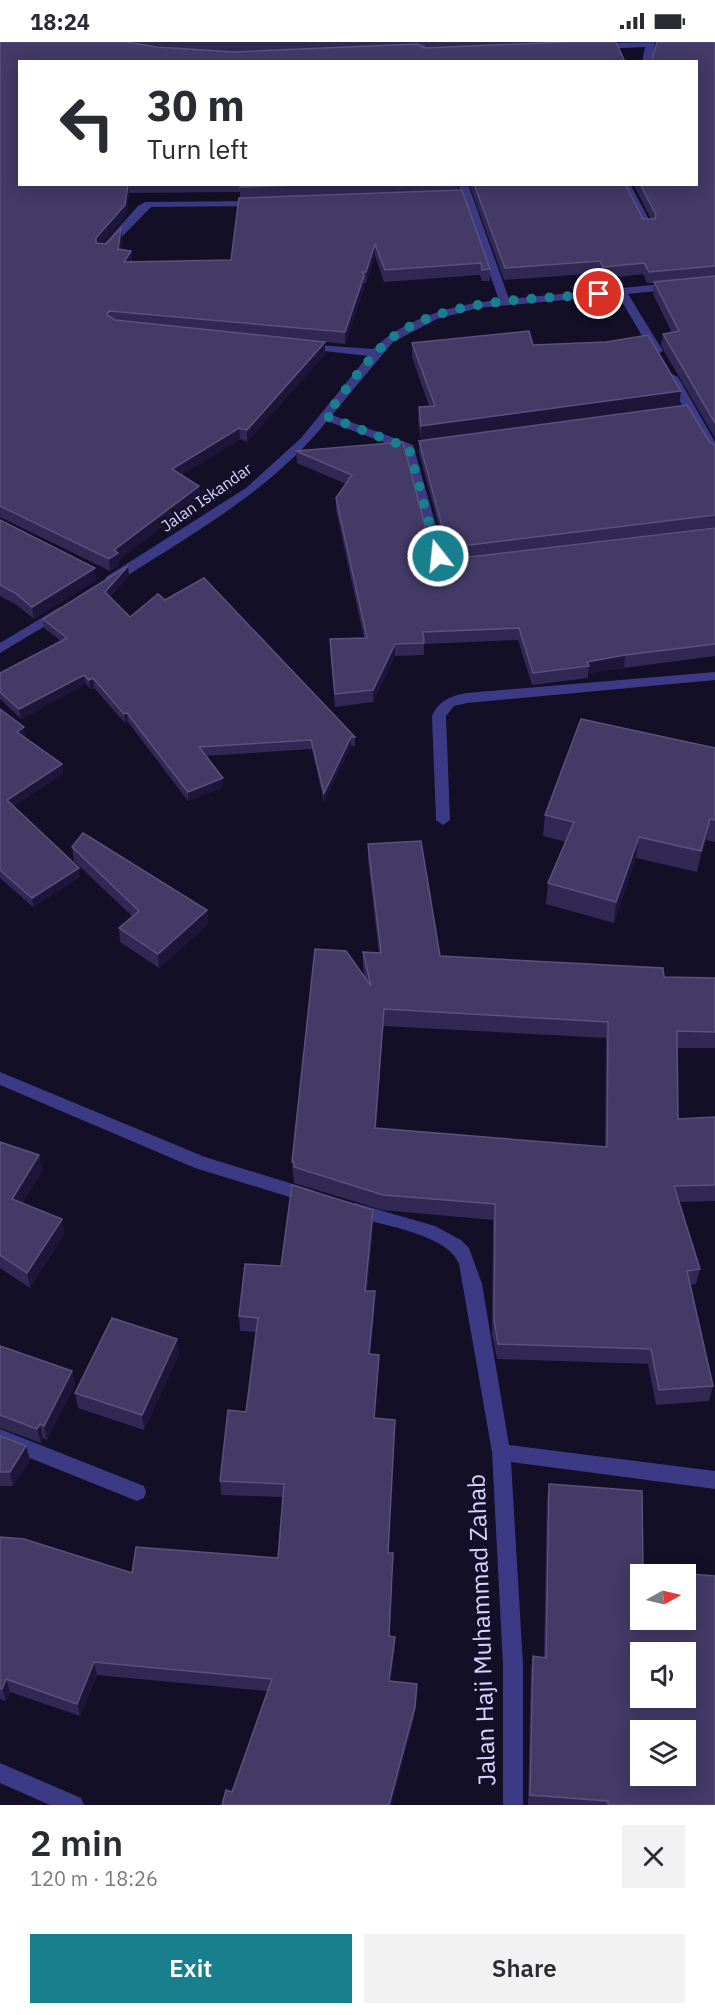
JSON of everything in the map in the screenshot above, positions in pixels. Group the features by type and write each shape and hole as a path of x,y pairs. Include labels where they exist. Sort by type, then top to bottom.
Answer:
{"street":[{"path":"591,46 650,43 647,60"},
{"path":"411,50 425,52"},
{"path":"463,186 461,196 506,302"},
{"path":"626,186 648,227"},
{"path":"103,251 142,208 149,204 266,203"},
{"name":"Jalan Iskandar","path":"105,581 250,491 305,441 389,340 433,317 477,305 715,282"},
{"path":"622,292 665,365 684,411 715,452"},
{"path":"293,345 376,353"},
{"path":"326,416 415,447 438,556 447,562 460,564"},
{"path":"0,649 74,603"},
{"path":"443,820 439,716 443,706 448,703 467,698 715,676"},
{"path":"0,1078 201,1163 439,1236 462,1251 473,1284 501,1452"},
{"path":"0,1437 137,1492"},
{"name":"Jalan Haji Muhammad Zahab","path":"513,1805 513,1665 501,1452 715,1480"},
{"path":"0,1773 74,1805"}],"building":[{"path":"0,42 126,42 158,47 233,52 417,44 424,48 616,42 624,60 18,60 18,186 128,186 125,205 96,238 96,243 106,244 121,228 118,249 131,251 124,262 231,260 239,198 462,190 490,269 482,270 481,263 385,270 375,244 366,272 362,272 364,276 345,332 109,311 107,315 115,320 325,342 247,430 239,428 172,469 199,486 114,550 118,553 109,559 0,506"},
{"path":"657,42 715,42 715,266 649,272 644,263 603,267 600,261 505,268 475,186 626,186 643,219 655,219 656,215 641,186 698,186 698,60 652,60"},
{"path":"715,276 715,423 663,334 679,331 654,282"},
{"path":"529,331 533,345 606,342 648,335 681,391 421,426 419,407 435,406 412,343"},
{"path":"687,405 709,441 715,446 715,515 461,546 452,545 446,541 419,441"},
{"path":"403,442 430,545 443,555 461,558 715,528 715,644 625,655 587,662 589,666 533,673 519,628 423,632 424,643 395,644 373,690 335,694 330,639 367,638 336,498 352,475 296,451"},
{"path":"0,520 95,568 32,607 15,593 0,585"},
{"path":"128,566 105,592 130,617 158,594 165,600 204,578 355,737 351,737 324,793 311,740 199,747 223,778 188,792 127,713 124,714 93,678 89,680 84,675 19,709 0,692 0,673 67,638 43,619"},
{"path":"0,709 24,727 17,732 62,764 7,800 79,868 32,898 0,870"},
{"path":"581,719 715,748 715,820 710,819 701,851 639,837 616,902 548,883 574,822 545,815"},
{"path":"83,833 207,910 158,954 119,928 139,911 72,847"},
{"path":"421,841 440,956 663,968 664,977 715,978 715,1032 677,1031 678,1119 715,1117 715,1185 674,1186 700,1269 687,1271 713,1386 659,1390 651,1349 498,1344 494,1320 495,1204 383,1195 294,1167 294,1162 292,1162 315,949 346,951 371,986 363,952 381,953 368,844","holes":["384,1009 608,1022 607,1147 375,1128"]},
{"path":"0,1142 39,1155 12,1199 62,1219 27,1273 0,1255"},
{"path":"292,1185 373,1210 365,1291 375,1291 369,1354 379,1355 374,1418 395,1420 388,1553 393,1553 389,1636 395,1637 389,1681 417,1684 415,1707 389,1805 222,1805 226,1790 232,1792 272,1679 94,1662 77,1704 6,1679 2,1689 0,1688 0,1537 24,1539 132,1573 136,1547 278,1558 284,1484 220,1481 228,1410 246,1412 258,1318 239,1316 245,1264 281,1266"},
{"path":"112,1318 177,1339 142,1415 75,1393"},
{"path":"0,1346 72,1371 44,1426 40,1424 37,1429 0,1415"},
{"path":"0,1436 26,1446 10,1472 0,1472"},
{"path":"549,1484 642,1491 643,1564 630,1564 630,1630 696,1630 696,1574 715,1576 715,1805 608,1805 608,1801 530,1795 533,1656 546,1658"}],"route":[{"path":"438,556 409,456 409,448 326,416 389,340 433,317 477,305 599,294"}]}
